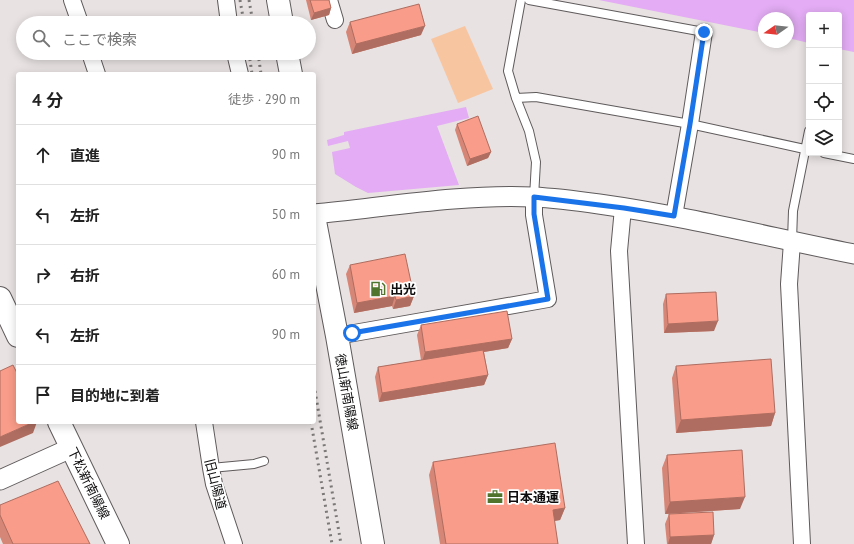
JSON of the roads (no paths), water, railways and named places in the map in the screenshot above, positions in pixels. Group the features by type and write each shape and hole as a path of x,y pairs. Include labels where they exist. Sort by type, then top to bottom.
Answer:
{"main road":[{"path":"278,0 281,16"},
{"path":"288,60 291,72"},
{"name":"徳山新南陽線","path":"316,226 337,336 373,544"},
{"path":"0,298 16,332"},
{"name":"下松新南陽線","path":"60,424 118,544"}],"street":[{"path":"72,0 78,16"},
{"path":"226,0 229,16"},
{"path":"329,0 335,20"},
{"path":"674,216 704,32"},
{"path":"92,60 96,72"},
{"path":"237,60 240,72"},
{"path":"316,215 400,204 489,197 534,197 624,208 674,216 854,254"},
{"path":"337,336 548,299 534,214 534,197"},
{"path":"624,208 619,251 636,544"},
{"path":"792,242 789,284 802,544"},
{"name":"旧山陽道","path":"204,424 214,484 234,544"},
{"path":"0,480 71,448"}],"lane":[{"path":"521,0 508,71 516,98 529,131 536,162 534,197"},
{"path":"529,0 704,32"},
{"path":"516,98 536,97 690,124 806,150"},
{"path":"792,242 793,211 806,154"},
{"path":"839,156 854,159"},
{"path":"211,468 254,464 264,461"}],"railway":[{"path":"240,0 243,16"},
{"path":"249,0 252,16"},
{"path":"250,60 252,72"},
{"path":"259,60 261,72"},
{"path":"316,397 341,544"},
{"path":"311,424 332,544"}],"place":[{"name":"出光","path":"378,289"},
{"name":"日本通運","path":"495,497"}]}
